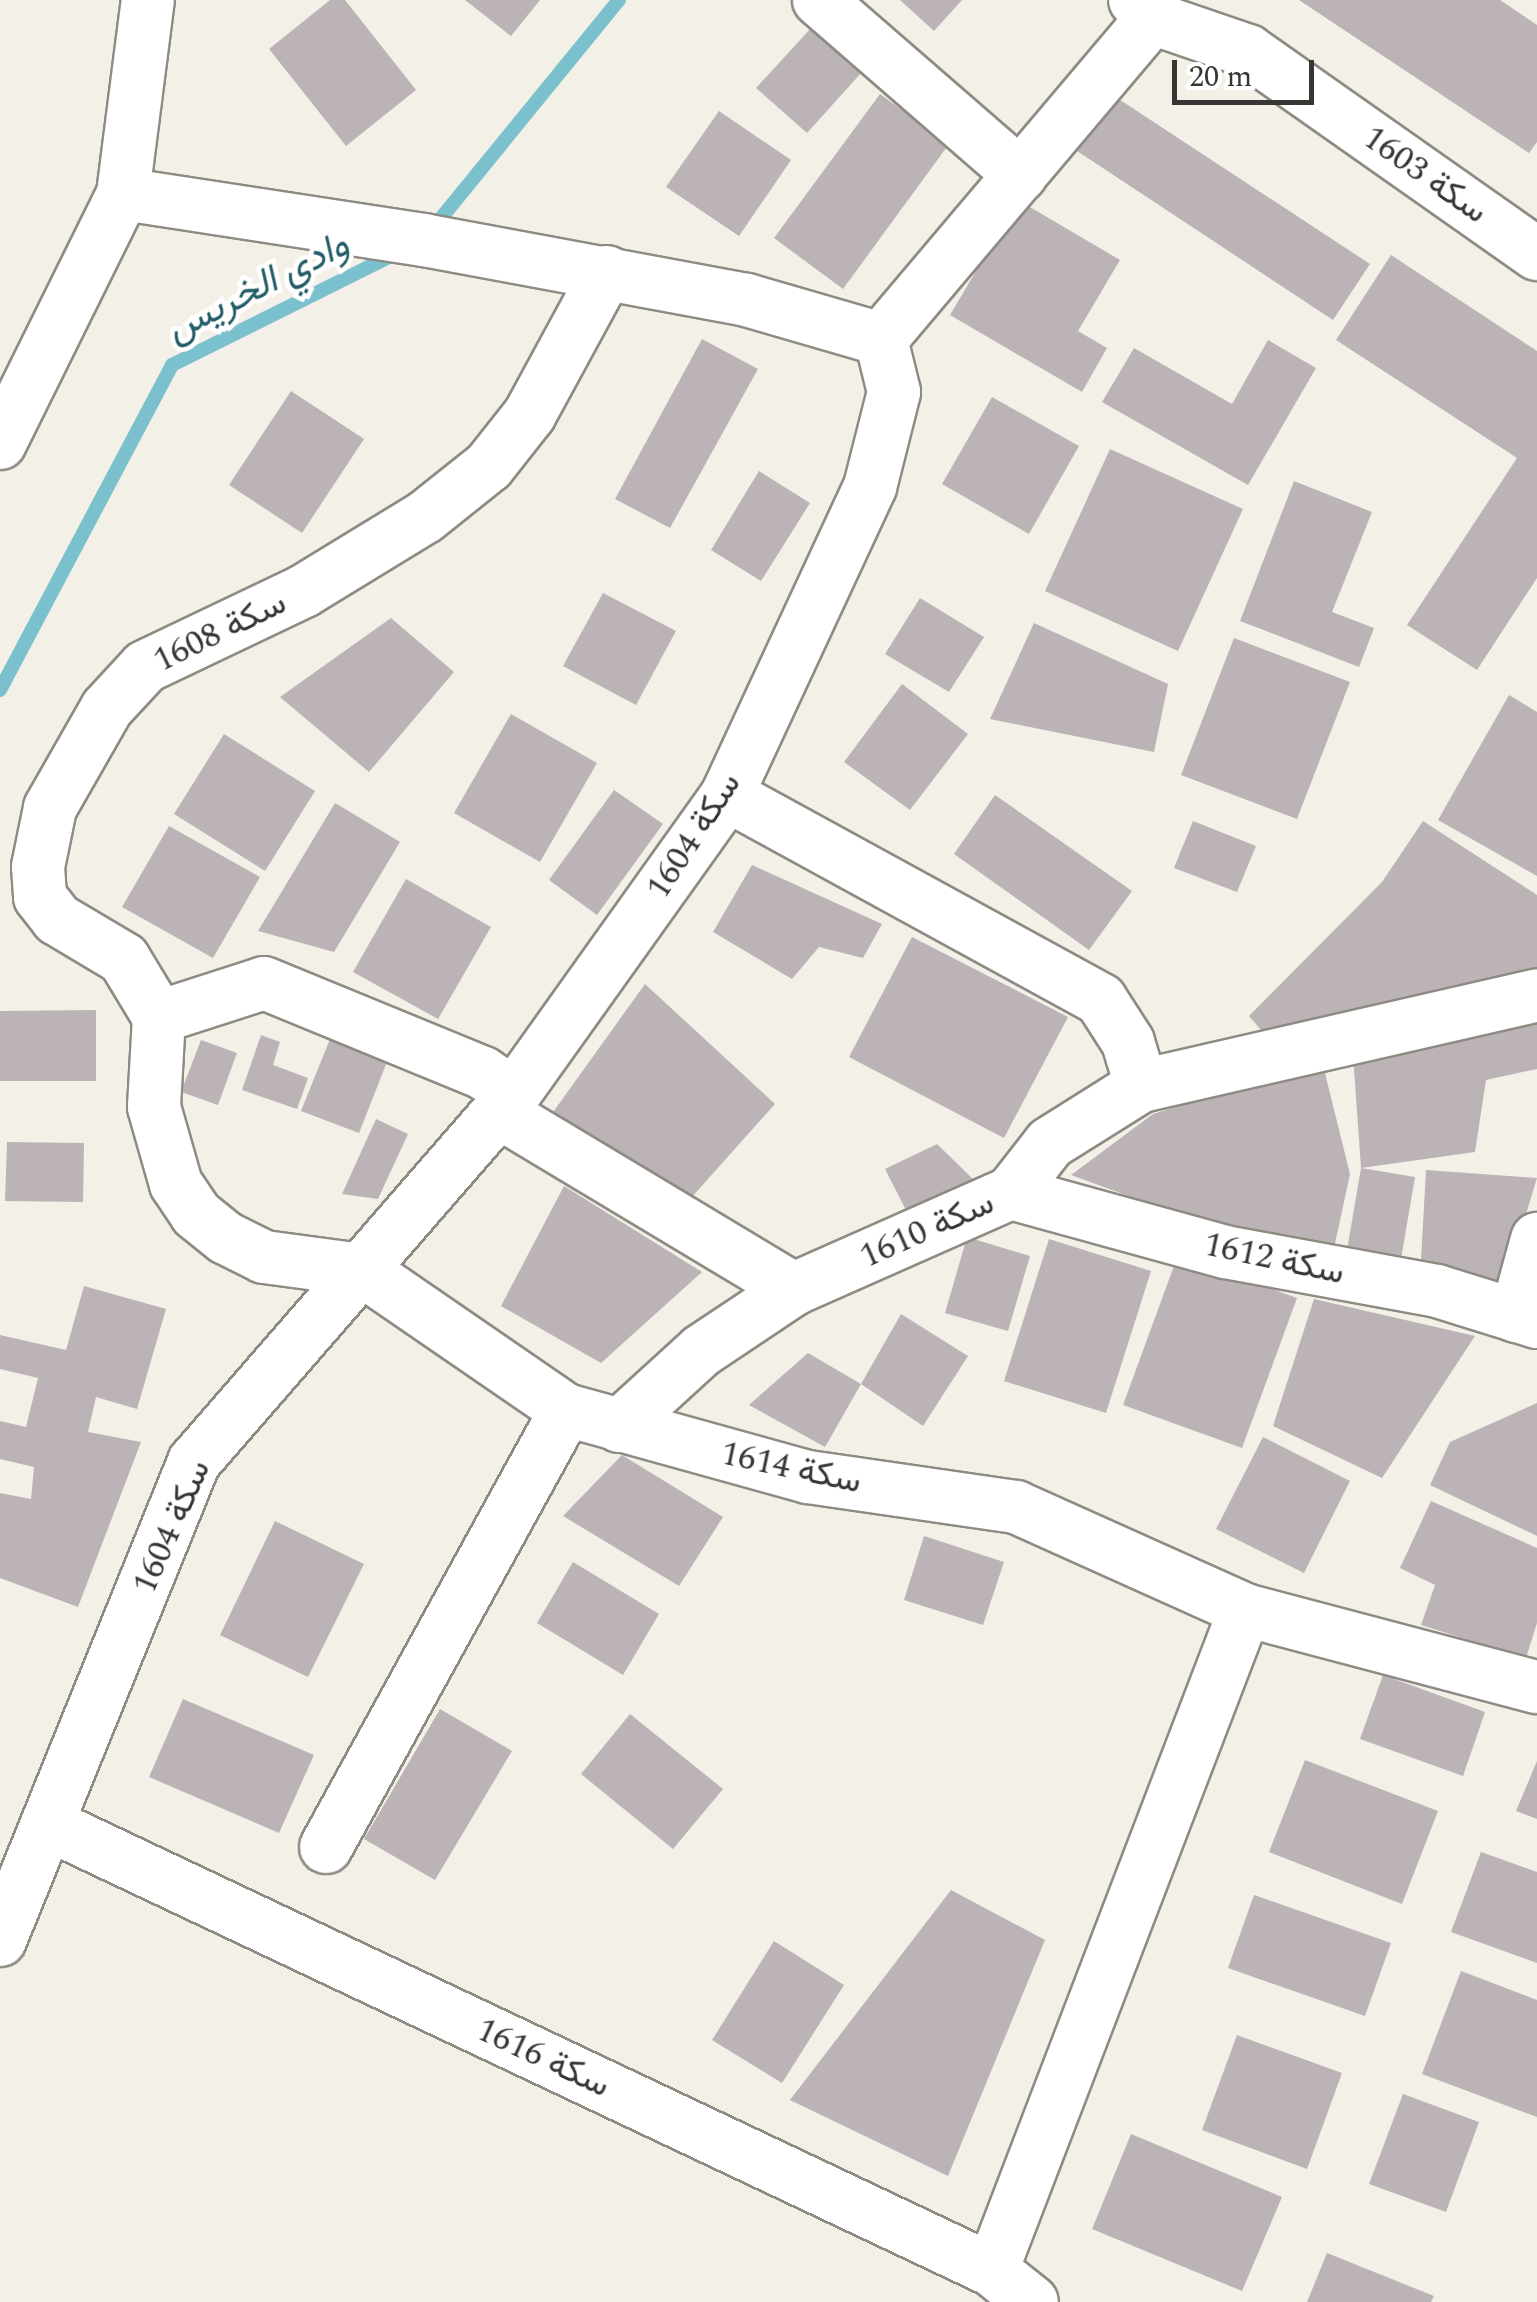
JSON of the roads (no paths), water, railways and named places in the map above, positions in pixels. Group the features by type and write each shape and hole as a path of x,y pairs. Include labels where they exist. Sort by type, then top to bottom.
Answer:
{"street":[{"path":"0,442 122,194 148,0"},
{"path":"819,0 1020,174"},
{"path":"122,194 607,272 746,300 881,339 1020,174 1143,9"},
{"name":"سكة 1603","path":"1143,9 1248,51 1537,254"},
{"name":"سكة 1608","path":"159,1017 124,959 56,920 40,897 38,867 50,808 108,708 144,666 304,591 425,517 489,466 530,414 607,272"},
{"name":"سكة 1604","path":"0,1940 194,1462 506,1102 727,795 870,487 894,392 881,339"},
{"path":"727,795 1102,1000 1128,1042 1141,1086"},
{"path":"362,1270 264,1256 196,1214 162,1148 154,1107 159,1017 264,983 483,1073 506,1102 794,1289"},
{"name":"سكة 1610","path":"618,1426 702,1351 794,1289 1011,1192 1050,1143 1141,1086 1537,995"},
{"name":"سكة 1612","path":"1011,1192 1225,1252 1437,1291 1527,1319"},
{"path":"1527,1319 1537,1240"},
{"name":"سكة 1614","path":"362,1270 566,1410 808,1477 1016,1507 1245,1610 1537,1687"},
{"path":"326,1847 566,1410"},
{"path":"1012,2286 1245,1610"},
{"name":"سكة 1616","path":"48,1824 1012,2286"}],"waterway":[{"name":"وادي الخريس","path":"433,228 619,0"},
{"name":"وادي الخريس","path":"0,690 172,365 395,254"}]}
